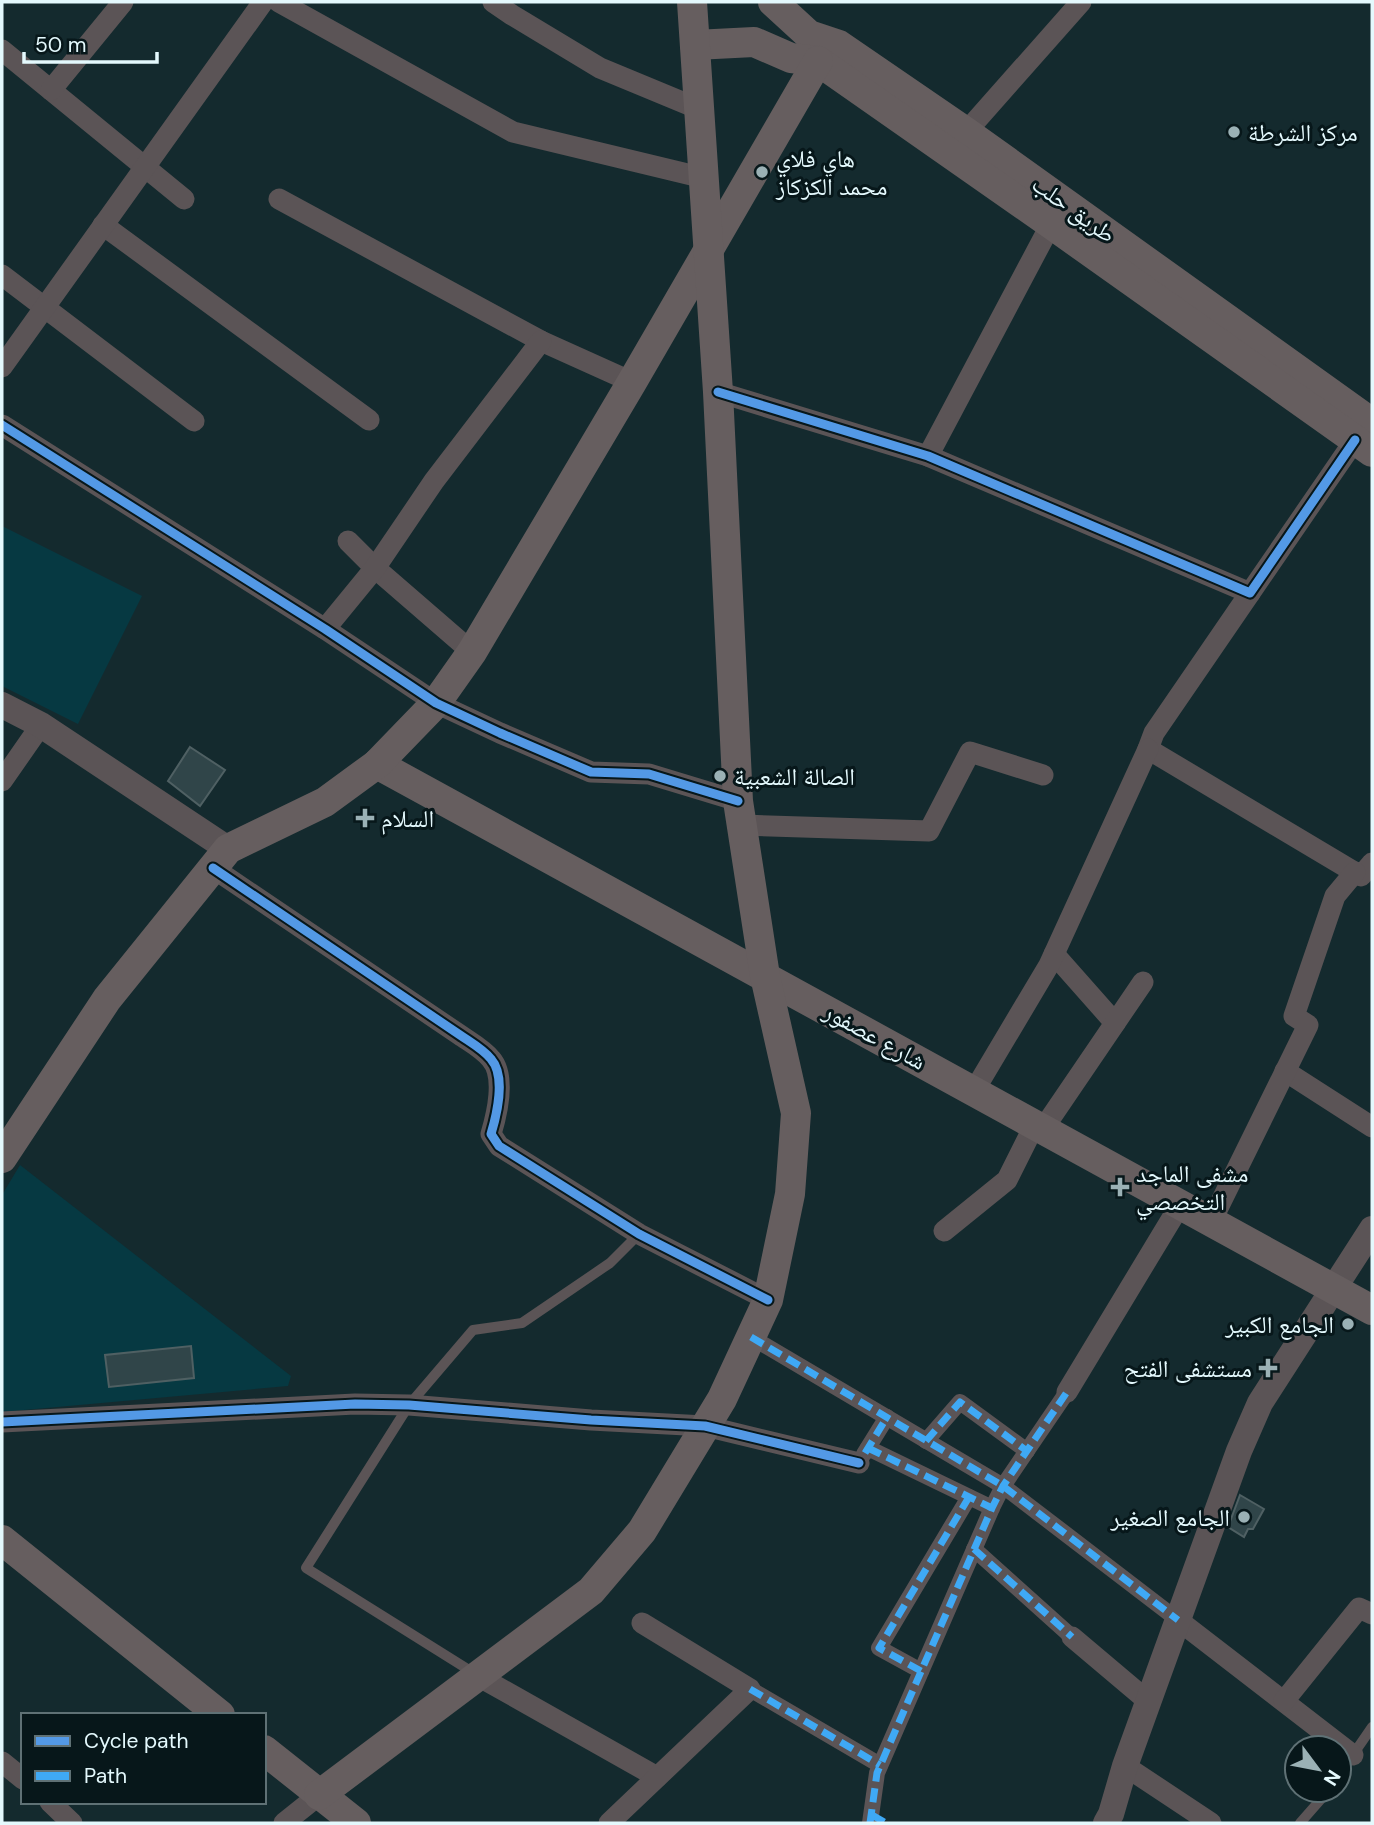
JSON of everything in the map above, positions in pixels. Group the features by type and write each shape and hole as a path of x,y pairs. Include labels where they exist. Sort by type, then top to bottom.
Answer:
{"main road":[{"path":"319,1795 591,1591 642,1531 722,1399 768,1300 790,1194 796,1113 765,976 740,813 718,391 692,2"},
{"name":"طريق حلب","path":"773,2 806,51 839,45 966,132 1366,438"},
{"path":"695,45 754,42 806,51 1051,224 1366,438"},
{"path":"2,1158 107,999 221,858 325,802 377,764 436,703 472,652 708,249 806,51"},
{"name":"شارع عصفور","path":"377,764 1372,1310"},
{"path":"2,1540 218,1713"},
{"path":"266,1753 356,1823"}],"street":[{"path":"51,90 123,2"},
{"path":"2,367 262,2"},
{"path":"279,2 513,132 704,178"},
{"path":"493,2 600,68 699,110"},
{"path":"966,132 1081,2"},
{"path":"2,50 184,199"},
{"path":"279,198 541,341 632,382"},
{"path":"928,456 1051,224"},
{"path":"103,225 369,420"},
{"path":"2,275 194,421"},
{"path":"325,629 375,568 434,481 541,341"},
{"path":"718,391 928,456 1250,593"},
{"path":"2,425 325,629 436,703 591,772 649,774 740,813 929,831 970,752 1043,775"},
{"path":"974,1091 1054,954 1154,733 1250,593 1366,438"},
{"path":"348,541 375,568 472,652"},
{"path":"2,705 41,724 492,1060 499,1080 497,1112 491,1134 499,1146 639,1234 768,1300"},
{"path":"2,780 41,724"},
{"path":"1148,749 1363,868 1335,896 1294,1016 1308,1025 1211,1222"},
{"path":"1054,954 1115,1023"},
{"path":"944,1231 1007,1181 1039,1127 1143,982"},
{"path":"1286,1071 1372,1127"},
{"path":"886,1823 871,1819 877,1773 992,1508 1003,1486 1067,1392 1180,1205"},
{"path":"1106,1823 1239,1451 1260,1403 1372,1230"},
{"path":"751,1337 1003,1486 1326,1734"},
{"path":"926,1441 960,1402 1027,1451"},
{"path":"2,1422 355,1404 409,1405 705,1426 864,1455 969,1496 992,1508"},
{"path":"864,1455 887,1418"},
{"path":"921,1671 879,1648 969,1496"},
{"path":"974,1549 1149,1702"},
{"path":"1284,1701 1359,1608 1372,1614"},
{"path":"642,1623 880,1765"},
{"path":"478,1676 657,1777"},
{"path":"609,1823 750,1689"},
{"path":"2,1762 21,1777"},
{"path":"1125,1766 1211,1823"},
{"path":"284,1823 319,1795"},
{"path":"52,1804 72,1823"}],"lane":[{"path":"478,1676 306,1568 409,1405 473,1330 522,1323 610,1264 639,1234"},
{"path":"1353,1755 1372,1727"},
{"path":"1300,1823 1317,1804"}],"shaded area":[{"path":"2,526 142,596 78,724 2,686"},
{"path":"20,1165 291,1376 288,1386 2,1412 2,1195"}],"building":[{"path":"190,747 225,770 200,806 168,781"},
{"path":"191,1346 194,1378 109,1387 105,1355"},
{"name":"الجامع الصغير","path":"1240,1495 1264,1509 1253,1529 1248,1529 1244,1537 1228,1527"}],"marked path":[{"path":"751,1337 1003,1486 1178,1620"},
{"path":"870,1823 877,1773 992,1508 1003,1486 1067,1392"},
{"path":"926,1441 960,1402 1027,1451"},
{"path":"865,1453 887,1417"},
{"path":"868,1448 992,1508"},
{"path":"921,1671 879,1648 969,1497"},
{"path":"974,1549 1072,1637"},
{"path":"750,1689 880,1765"},
{"path":"872,1815 886,1823"}],"cycle path":[{"path":"718,392 928,456 1250,593 1355,440"},
{"path":"2,425 325,629 436,703 591,772 649,774 738,801"},
{"path":"213,868 488,1055 496,1066 498,1075 498,1106 491,1134 499,1146 639,1234 768,1300"},
{"path":"2,1422 355,1404 409,1405 705,1426 859,1463"}],"place":[{"name":"مركز الشرطة","path":"1234,132"},
{"name":"هاي فلاي محمد الكزكاز","path":"762,172"},
{"name":"الصالة الشعبية","path":"720,776"},
{"name":"السلام","path":"365,818"},
{"name":"مشفى الماجد التخصصي","path":"1120,1187"},
{"name":"الجامع الكبير","path":"1348,1324"},
{"name":"مستشفى الفتح","path":"1268,1368"},
{"name":"الجامع الصغير","path":"1244,1517"}]}
